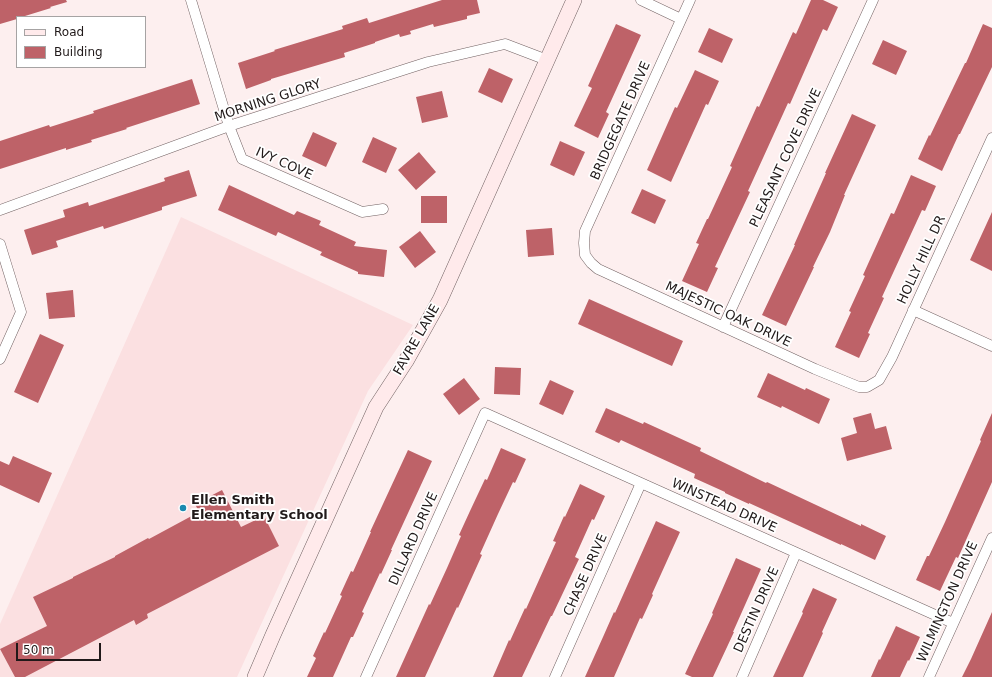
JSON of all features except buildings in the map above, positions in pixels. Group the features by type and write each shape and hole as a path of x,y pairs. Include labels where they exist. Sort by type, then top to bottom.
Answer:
{"street":[{"name":"IVY COVE","path":"191,0 229,126 242,159 362,212 382,209"},
{"name":"FAVRE LANE","path":"255,677 376,407 406,361 440,300 574,0"},
{"path":"641,0 681,19"},
{"name":"BRIDGEGATE DRIVE","path":"585,255 585,231 690,0"},
{"name":"PLEASANT COVE DRIVE","path":"723,327 873,0"},
{"name":"MORNING GLORY","path":"0,210 229,126 428,62 505,44 547,60"},
{"name":"HOLLY HILL DR","path":"867,387 879,380 892,357 992,138"},
{"path":"0,244 22,312 0,359"},
{"name":"MAJESTIC OAK DRIVE","path":"585,255 598,269 822,372 859,387 867,387"},
{"path":"913,310 992,346"},
{"name":"WINSTEAD DRIVE","path":"485,413 953,623"},
{"name":"DILLARD DRIVE","path":"366,677 485,413"},
{"name":"CHASE DRIVE","path":"555,677 642,483"},
{"name":"WILMINGTON DRIVE","path":"929,677 992,538"},
{"name":"DESTIN DRIVE","path":"742,677 796,553"}],"shaded area":[{"name":"Ellen Smith Elementary School","path":"181,217 413,325 368,391 237,677 0,677 0,624"}],"place":[{"name":"Ellen Smith Elementary School","path":"183,508"}]}
